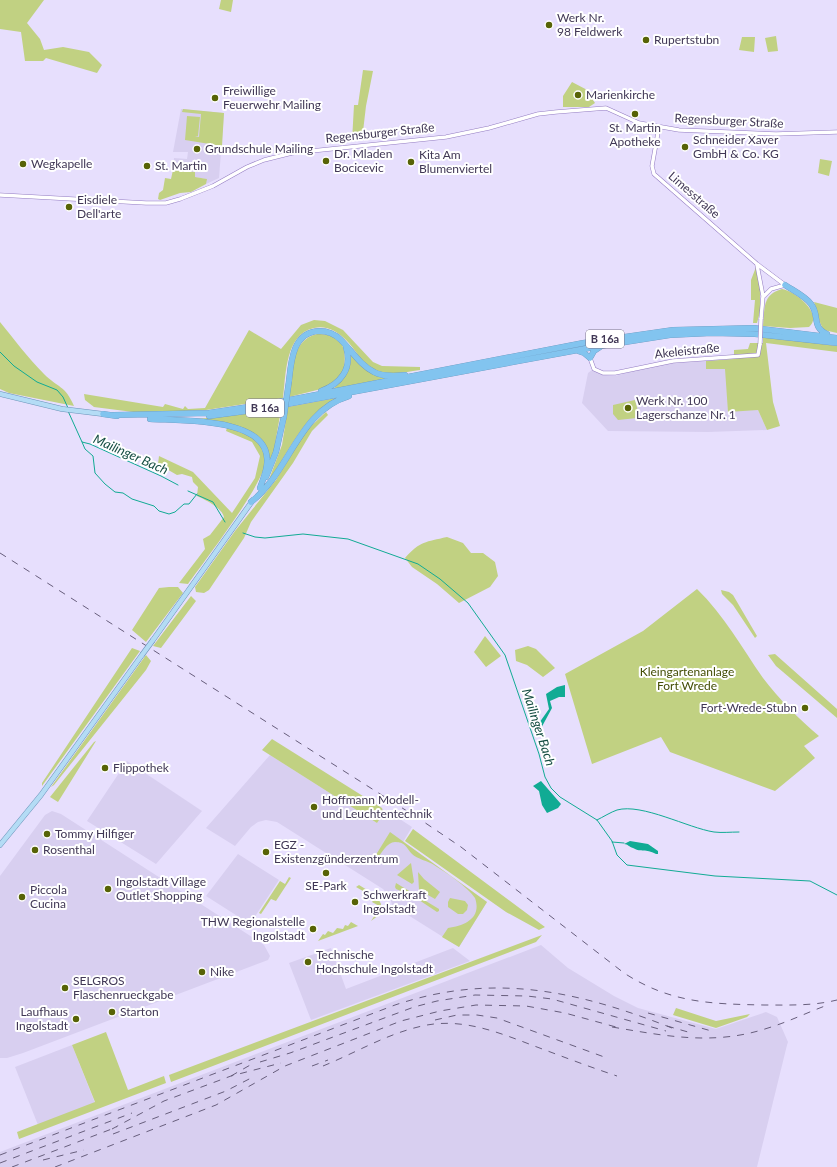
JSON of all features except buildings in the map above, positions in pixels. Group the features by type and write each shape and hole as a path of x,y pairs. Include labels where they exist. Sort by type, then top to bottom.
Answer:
{"highway":[{"path":"785,285 811,303 815,312 815,323 821,332 837,340"},
{"path":"803,333 810,329 815,323"},
{"name":"B 16a","path":"114,415 209,413 310,396 583,343 673,330 748,328 803,333 837,340"},
{"path":"260,488 276,452 284,416 288,381 295,348 298,342 307,334 316,331 328,332 340,338 359,360 376,373 392,376 442,371"},
{"name":"B 16a","path":"103,414 153,419 233,414 376,389 600,346 670,335 712,333 771,335 837,340"},
{"path":"310,396 334,386 343,378 348,361 346,345"},
{"path":"576,351 584,353 590,358 594,350 600,346"},
{"path":"252,502 262,494 280,471 298,438 319,413 337,401 376,389"},
{"path":"153,419 221,424 239,428 254,435 262,442 268,459 260,488"}],"main road":[{"name":"B 16a","path":"0,394 62,409 103,414"},
{"path":"0,850 153,640 252,502 260,488"},
{"path":"0,845 35,802"}],"street":[{"name":"Regensburger Straße","path":"0,195 146,204 166,203 191,196 264,160 292,153 446,137 538,114 602,108 623,115 635,122 659,127 765,134 837,132"},
{"name":"Limesstraße","path":"659,127 652,166 654,174 757,264 785,285"},
{"path":"757,264 763,296"},
{"path":"763,296 771,289 785,285"},
{"name":"Akeleistraße","path":"590,358 594,369 603,373 615,373 673,361 758,355 763,296"}],"shaded area":[{"name":"Grundschule Mailing","path":"181,109 224,113 219,178 206,184 206,179 195,177 195,172 173,170 174,158 187,159 188,152 173,152"},
{"path":"706,361 706,369 726,368 758,410 767,430 708,432 608,431 582,403 588,373 592,370 605,375 615,376 660,364"},
{"path":"270,755 377,823 382,808 385,812 389,812 412,827 403,842 487,902 459,947 392,905 390,897 383,889 277,822 266,820 258,822 251,827 235,846 206,828"},
{"path":"127,761 202,811 156,864 87,821"},
{"path":"52,811 61,814 264,945 270,956 268,960 23,1053 7,1058 0,1058 0,876 45,815"},
{"path":"238,854 279,880 250,924 206,896"},
{"path":"541,945 568,968 614,996 638,1008 716,1029 766,1012 777,1017 788,1042 757,1167 0,1167 0,1152"},
{"path":"331,948 346,989 453,948 470,961 311,1020 289,963"},
{"path":"72,1045 95,1103 38,1125 15,1067"}],"green space":[{"path":"0,0 44,0 27,23 40,39 44,50 63,47 89,52 102,65 97,73 46,58 43,61 25,61 21,32 0,29"},
{"path":"221,0 233,0 231,12 219,9"},
{"path":"776,36 778,51 768,52 765,38"},
{"path":"742,37 755,37 754,52 739,50"},
{"path":"363,70 373,71 366,106 362,140 352,141 354,105 358,105"},
{"path":"572,82 593,93 591,97 595,103 589,107 563,107 563,96"},
{"path":"183,109 224,113 222,146 185,140 187,116 200,117 198,136 195,136 199,137 201,114 182,112"},
{"path":"820,159 832,161 829,176 818,173"},
{"path":"173,170 195,172 195,177 207,179 206,184 191,192 180,193 160,200 158,199 159,193 163,190 165,178 171,179"},
{"path":"756,267 760,289 760,312 757,323 753,323 755,300 751,300 751,280"},
{"path":"782,289 794,294 806,304 813,316 813,322 809,327 790,328 763,326 765,308 768,299 771,295"},
{"path":"814,302 837,308 837,333 824,330 820,323"},
{"path":"314,320 325,321 343,330 373,362 382,366 420,367 420,370 404,373 377,371 367,365 349,343 338,333 331,329 318,327 304,332 297,338 292,347 286,367 283,398 206,410 141,413 94,407 85,400 84,394 163,407 165,404 183,409 185,406 188,409 205,408 249,330 281,349 301,325"},
{"path":"0,322 38,368 49,379 64,390 74,406 9,393 0,389"},
{"path":"317,334 334,337 342,345 345,358 343,374 325,388 289,397 292,369 297,351 302,343 308,338"},
{"path":"763,336 837,346 837,352 766,343 773,402 780,426 767,430 758,410 728,412 725,369 706,369 706,361 734,359 734,350 748,349 750,343 763,343"},
{"path":"350,353 360,364 389,378 333,389 347,374 351,359"},
{"path":"336,398 309,420 303,427 268,482 282,445 288,407"},
{"path":"635,400 639,415 637,418 618,420 613,414 613,405"},
{"path":"281,410 270,465 268,450 261,440 252,432 241,427 228,424 188,420"},
{"path":"326,412 328,415 312,431 293,463 251,522 244,538 209,590 204,593 196,592 195,587 235,531 276,480 306,431"},
{"path":"227,428 246,434 261,445 266,457 264,467 247,501 188,584 179,583 205,549 203,539 210,535 224,517 217,507 197,496 198,487 193,482 192,477 182,474 177,475 158,464 159,456 193,472 232,513 255,478 260,456 252,442 226,431"},
{"path":"447,537 463,543 471,553 483,553 495,562 498,576 490,587 459,603 437,584 412,567 405,558 419,545"},
{"path":"178,587 183,593 146,642 132,630 159,588"},
{"name":"Kleingartenanlage Fort Wrede","path":"697,589 716,610 769,686 804,723 819,736 804,746 815,758 775,791 670,752 661,737 592,764 565,674 643,631"},
{"path":"721,590 729,592 733,595 757,636 755,638 733,605 722,594"},
{"path":"191,596 196,601 161,648 153,646"},
{"path":"485,636 501,656 486,667 474,652"},
{"path":"528,646 536,649 555,668 543,677 527,665 516,661 515,650"},
{"path":"132,648 140,651 42,786 42,783"},
{"path":"775,654 837,709 837,718 776,666 768,655"},
{"path":"146,655 151,661 146,670 51,787"},
{"path":"272,739 382,808 383,814 377,823 262,750"},
{"path":"96,741 58,802 50,797 94,742"},
{"path":"413,829 545,927 539,930 506,912 405,841"},
{"path":"390,832 487,902 459,947 442,937 448,928 466,923 474,916 477,905 475,898 456,880 429,862 414,856 399,842 389,844 376,860 374,858"},
{"path":"411,863 414,882 412,884 397,875"},
{"path":"418,872 440,892 435,899 419,890"},
{"path":"289,877 291,878 276,901 271,899 261,914 259,913 280,881 285,884"},
{"path":"396,883 439,909 439,911 437,912 413,896 396,889"},
{"path":"359,885 377,896 381,907 372,902 375,898 356,887"},
{"path":"450,898 465,901 468,905 467,910 463,914 458,914 448,907"},
{"path":"380,908 379,915 371,921 375,915 368,909 376,914"},
{"path":"351,922 358,926 318,941 323,934 325,935 328,931 333,933 337,928 343,929 345,925 348,926"},
{"path":"542,935 536,942 171,1082 169,1075"},
{"path":"676,1008 716,1021 750,1014 747,1017 716,1028 673,1015"},
{"path":"106,1032 128,1090 164,1076 166,1083 19,1139 17,1132 95,1102 72,1045"}],"water":[{"path":"565,685 565,697 559,697 550,701 552,708 539,732 537,726 549,709 546,694 557,687"},
{"path":"541,781 561,804 558,808 547,813 542,805 539,791 533,786"},
{"path":"630,841 648,844 658,851 658,854 639,850 624,844"}],"waterway":[{"name":"Mailinger Bach","path":"0,352 14,366 37,382 57,390 63,397 68,408"},
{"name":"Mailinger Bach","path":"68,411 82,442 90,444 178,485"},
{"path":"82,442 85,449 93,456 95,473 115,492 123,493 132,499 154,506 159,511 169,514 175,512 184,504 189,504 197,494"},
{"name":"Mailinger Bach","path":"188,491 213,502 225,522"},
{"name":"Mailinger Bach","path":"243,533 255,537 265,538 303,534 348,539 418,564 440,579 468,603 505,655 539,754 545,777 551,788 560,797 597,820 612,841 617,855 627,865 715,876 810,881 837,895"},
{"path":"597,820 617,810 639,810 703,830 714,832 739,832"},
{"path":"612,842 624,843"}],"railway":[{"path":"0,553 418,818 461,847 624,973 641,983 658,991 691,1000 726,1004 792,1005 837,1000"},
{"path":"0,1155 395,1005 431,995 467,989 501,988 535,990 603,1004 672,1028"},
{"path":"260,1062 290,1053 414,1007 437,1001 475,995 527,996 552,999 666,1031"},
{"path":"55,1167 216,1105 285,1066 401,1021 440,1011 476,1005 526,1006 565,1013 616,1027"},
{"path":"612,1027 690,1038 728,1037 768,1028 825,1006"},
{"path":"648,1013 715,1032"},
{"path":"435,1020 457,1015 477,1015 497,1018 607,1058"},
{"path":"323,1066 382,1039 406,1030 435,1024 451,1023 483,1028 499,1033 617,1076"},
{"path":"667,1026 688,1032"},
{"path":"312,1066 328,1060"},
{"path":"112,1129 164,1101 231,1076 281,1063"},
{"path":"231,1076 252,1064"},
{"path":"113,1134 226,1091 253,1077"},
{"path":"0,1163 132,1113"},
{"path":"12,1167 117,1127"},
{"path":"43,1160 84,1150"}],"place":[{"name":"Werk Nr. 98 Feldwerk","path":"549,25"},
{"name":"Rupertstubn","path":"646,40"},
{"name":"Marienkirche","path":"578,95"},
{"name":"Freiwillige Feuerwehr Mailing","path":"215,98"},
{"name":"St. Martin Apotheke","path":"635,114"},
{"name":"Schneider Xaver GmbH & Co. KG","path":"685,147"},
{"name":"Grundschule Mailing","path":"197,149"},
{"name":"Dr. Mladen Bocicevic","path":"326,161"},
{"name":"Kita Am Blumenviertel","path":"411,162"},
{"name":"Wegkapelle","path":"23,164"},
{"name":"St. Martin","path":"147,166"},
{"name":"Eisdiele Dell'arte","path":"69,207"},
{"name":"Werk Nr. 100 Lagerschanze Nr. 1","path":"628,408"},
{"name":"Fort-Wrede-Stubn","path":"805,708"},
{"name":"Flippothek","path":"105,768"},
{"name":"Hoffmann Modell- und Leuchtentechnik","path":"314,807"},
{"name":"Tommy Hilfiger","path":"47,834"},
{"name":"Rosenthal","path":"35,850"},
{"name":"EGZ - Existenzgünderzentrum","path":"266,852"},
{"name":"SE-Park","path":"326,873"},
{"name":"Ingolstadt Village Outlet Shopping","path":"108,889"},
{"name":"Piccola Cucina","path":"22,897"},
{"name":"Schwerkraft Ingolstadt","path":"355,902"},
{"name":"THW Regionalstelle Ingolstadt","path":"313,929"},
{"name":"Technische Hochschule Ingolstadt","path":"308,962"},
{"name":"Nike","path":"202,972"},
{"name":"SELGROS Flaschenrueckgabe","path":"65,988"},
{"name":"Starton","path":"112,1012"},
{"name":"Laufhaus Ingolstadt","path":"76,1019"}]}
